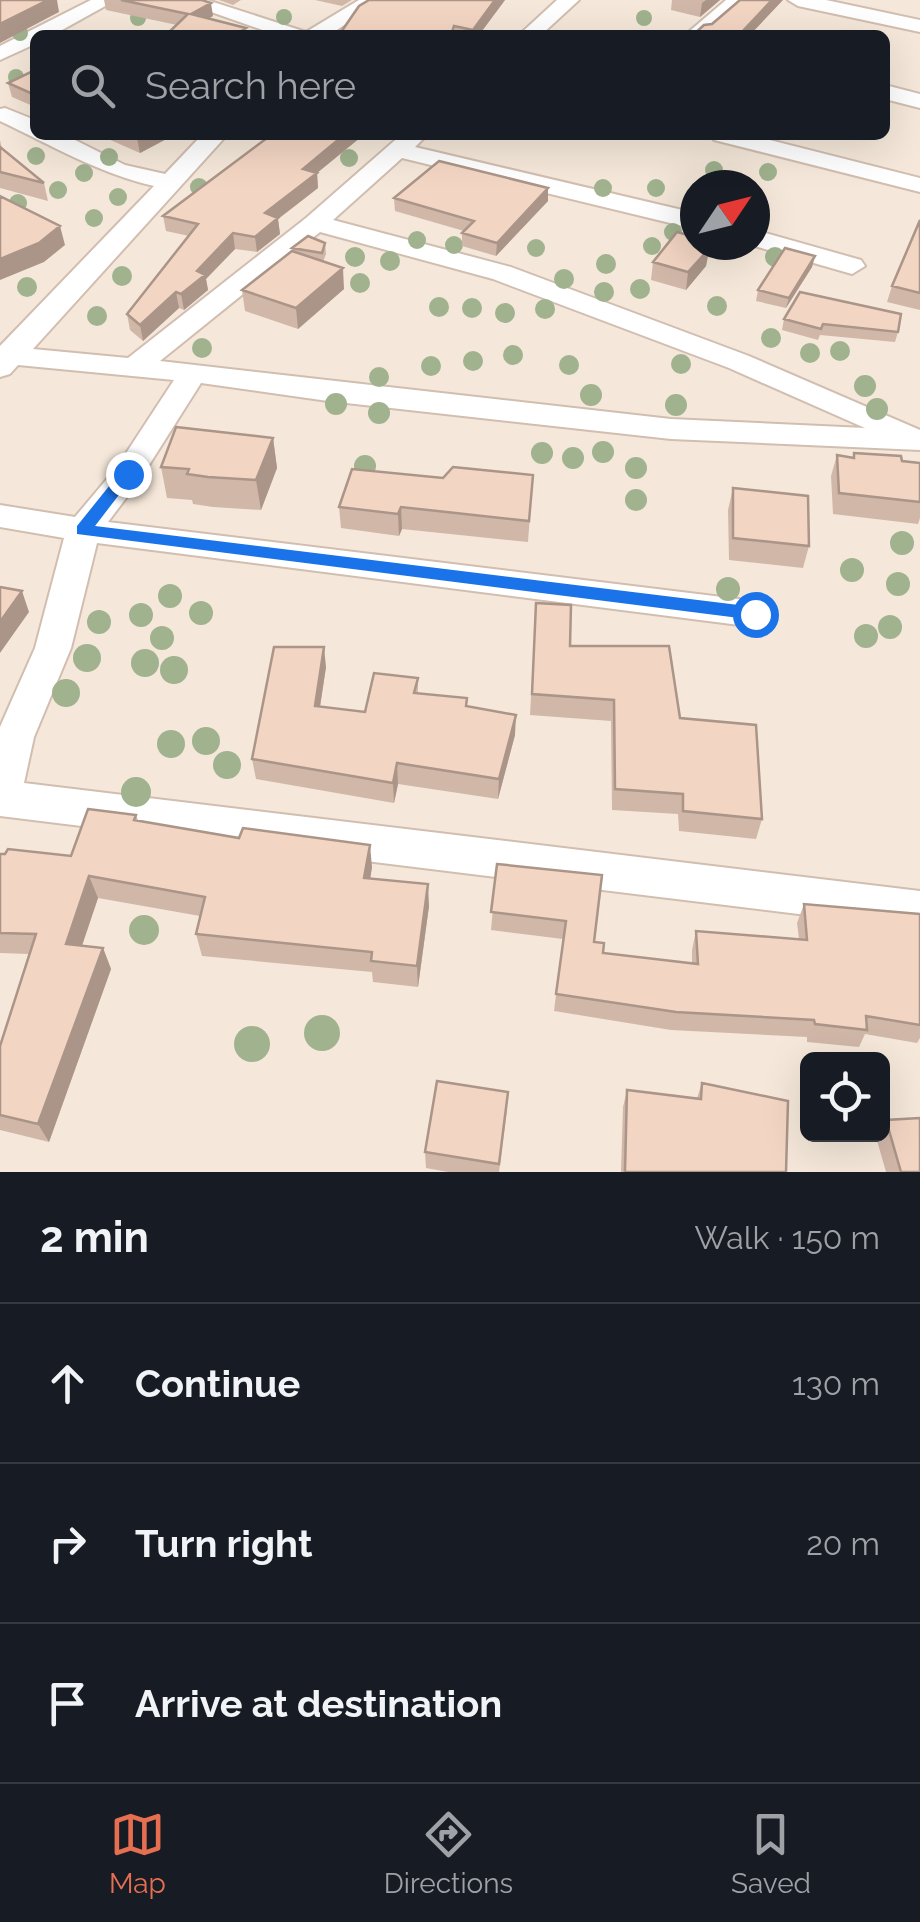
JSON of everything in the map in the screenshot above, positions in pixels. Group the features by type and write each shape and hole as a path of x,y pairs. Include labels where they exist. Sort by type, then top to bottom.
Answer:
{"street":[{"path":"46,30 106,0"},
{"path":"187,0 282,30"},
{"path":"323,30 374,0"},
{"path":"536,30 569,0"},
{"path":"701,30 738,0"},
{"path":"798,0 875,27 920,26"},
{"path":"0,54 30,38"},
{"path":"890,93 920,101"},
{"path":"5,114 30,126"},
{"path":"56,140 117,170 171,183"},
{"path":"4,360 210,140"},
{"path":"763,140 795,144 920,185"},
{"path":"135,366 315,223 406,143 680,217"},
{"path":"315,223 502,273 739,362 919,440"},
{"path":"770,242 852,266"},
{"path":"4,360 135,366 347,394 672,429 919,440"},
{"path":"193,373 128,474 83,530 54,648 15,737 1,798 920,910"},
{"path":"0,516 83,530 755,614"}],"shaded area":[{"path":"0,0 920,0 920,1172 0,1172"}],"building":[{"path":"0,0 48,0 0,24"},
{"path":"121,0 202,0 211,3 191,14 246,28 171,30 188,14"},
{"path":"369,0 495,0 473,30 454,26 453,30 342,30 359,6"},
{"path":"740,0 772,0 744,30 698,30 712,24"},
{"path":"30,72 30,93 8,83"},
{"path":"264,140 338,140 303,169 317,173 265,213 278,218 255,237 233,233 197,271 205,275 181,294 176,292 140,325 127,314 198,224 163,216"},
{"path":"0,147 44,183 0,172"},
{"path":"439,161 548,188 497,243 462,233 474,221 394,198"},
{"path":"0,196 60,226 39,243 0,259"},
{"path":"920,220 920,293 892,286"},
{"path":"677,232 680,260 699,260 688,272 653,262"},
{"path":"308,236 325,243 322,253 292,248"},
{"path":"785,248 815,256 789,298 758,290"},
{"path":"292,251 343,268 296,308 242,290"},
{"path":"800,292 901,314 898,332 823,324 821,329 784,319"},
{"path":"176,427 273,438 256,480 208,477 187,474 189,469 161,467"},
{"path":"854,453 901,456 902,461 920,463 920,502 839,493 837,455 854,458"},
{"path":"453,467 533,475 529,521 401,507 398,514 339,507 352,469 443,478"},
{"path":"733,488 808,496 809,546 733,538"},
{"path":"0,587 22,591 0,622"},
{"path":"536,603 571,605 570,646 669,646 680,718 756,725 762,819 683,811 683,794 615,789 614,700 532,694"},
{"path":"274,647 324,647 315,706 365,712 374,673 418,678 414,693 467,698 466,706 516,715 499,779 397,763 393,783 252,759"},
{"path":"88,809 136,815 134,820 239,838 243,828 370,845 364,878 428,884 417,966 371,961 372,952 196,934 205,897 89,876 66,944 103,948 38,1124 0,1115 0,1046 36,934 0,933 0,854 8,849 71,856"},
{"path":"497,864 602,875 594,942 604,943 603,953 698,964 696,931 807,940 804,904 920,914 920,1025 866,1016 867,1030 815,1024 814,1020 676,1012 556,994 566,921 491,912"},
{"path":"437,1081 508,1092 499,1164 425,1152"},
{"path":"702,1083 788,1101 786,1172 625,1172 627,1090 701,1099"},
{"path":"920,1118 920,1172 901,1172 890,1120"}],"route":[{"path":"128,474 83,530 755,614"}]}
